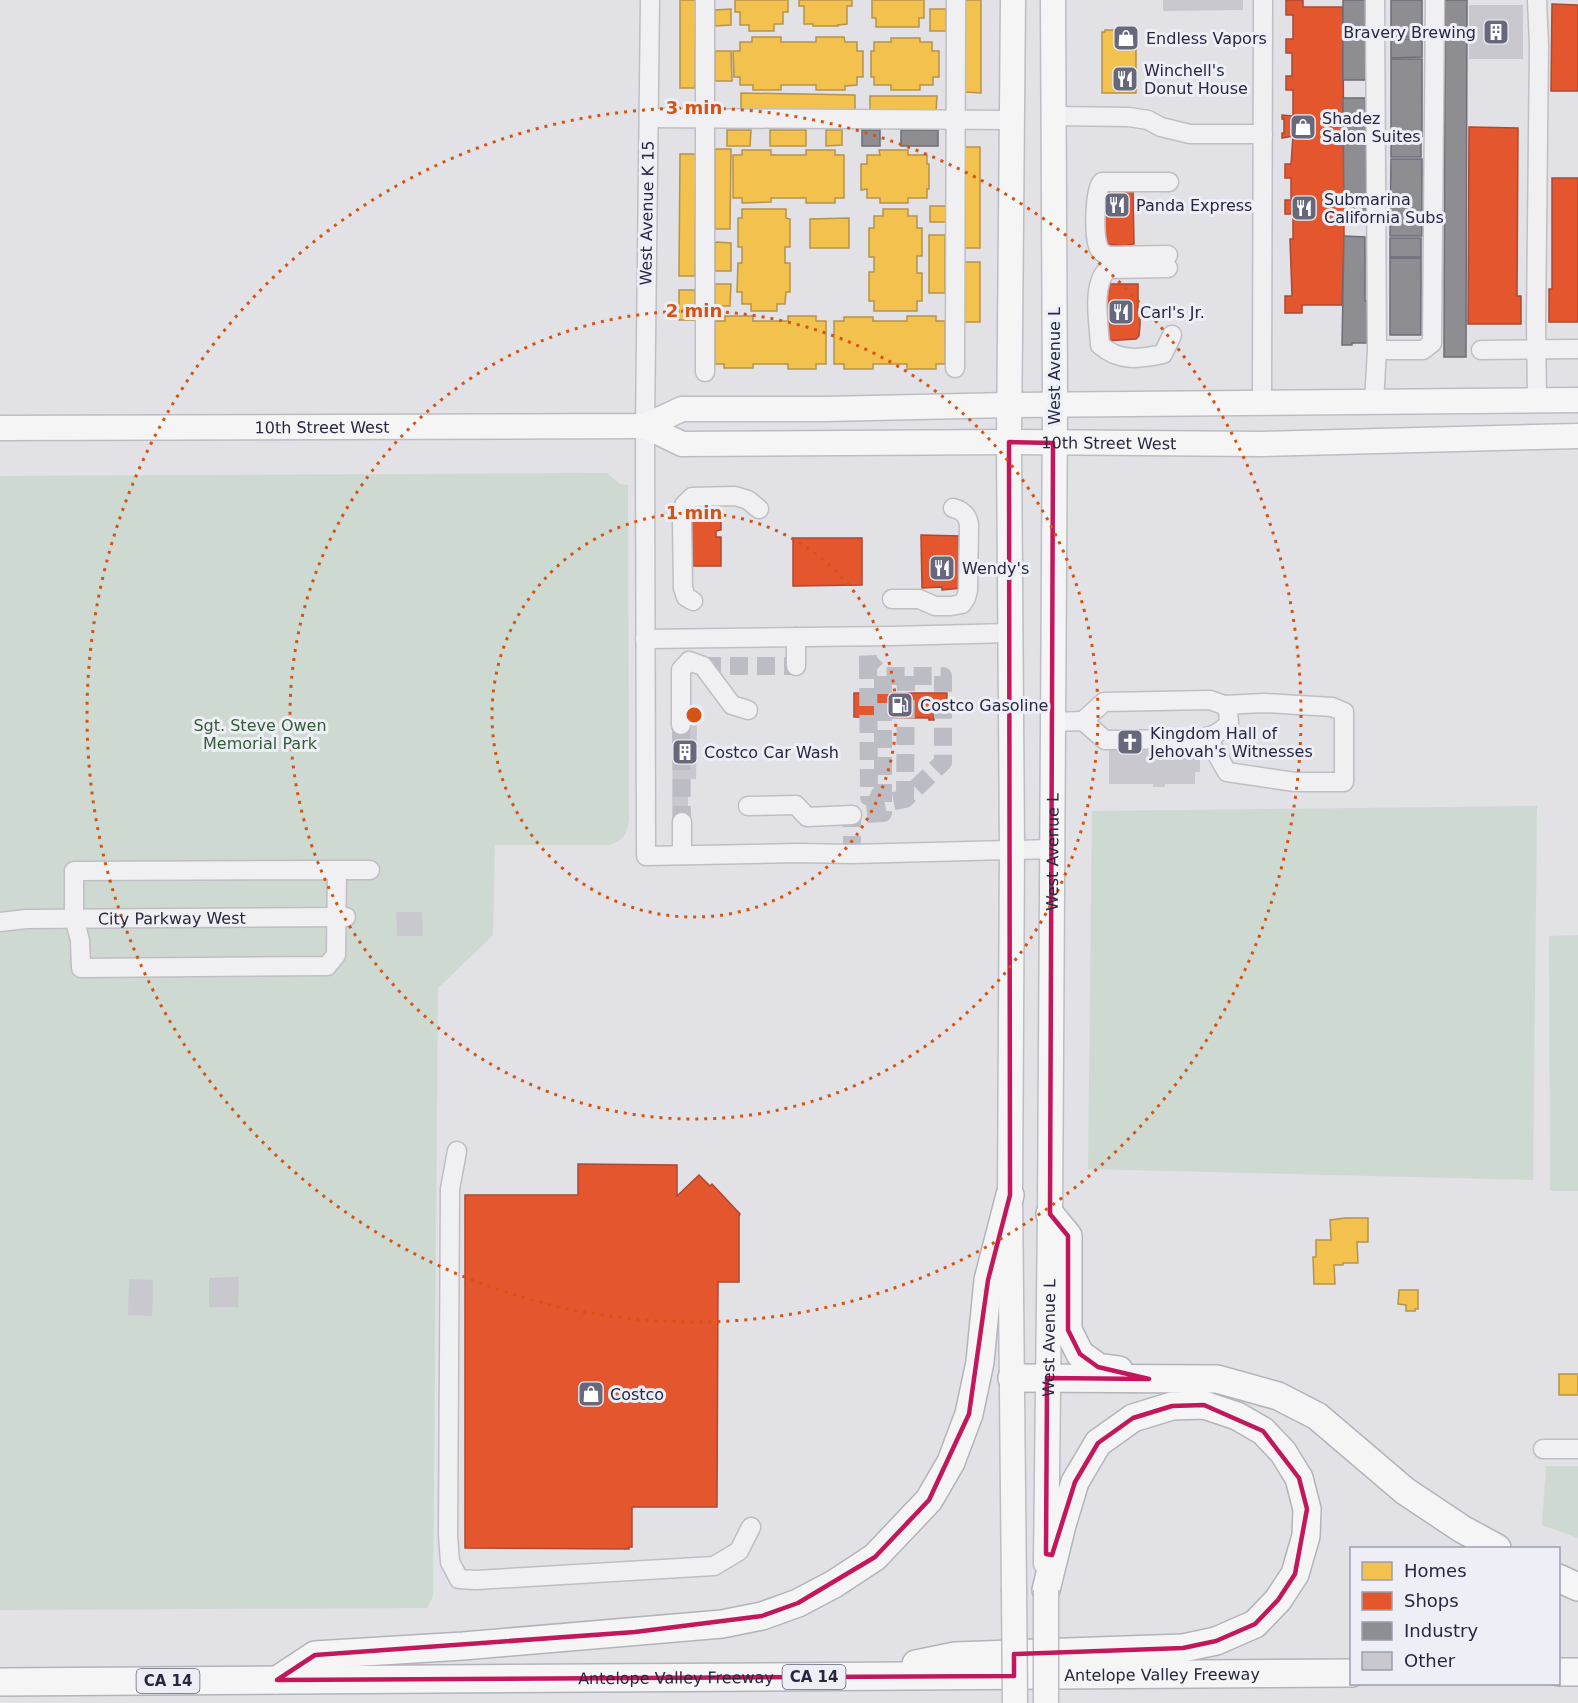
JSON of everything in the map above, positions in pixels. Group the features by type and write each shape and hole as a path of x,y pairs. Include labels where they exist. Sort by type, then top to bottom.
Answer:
{"highway":[{"path":"277,1680 315,1655 464,1646 722,1624 762,1616 798,1603 834,1584 875,1557 929,1500 951,1462 969,1414 980,1362 988,1280 1010,1195"},
{"path":"1050,1214 1068,1236 1068,1330 1080,1354 1098,1367 1121,1370 1149,1379"},
{"path":"1012,1378 1217,1379 1278,1396 1317,1416 1405,1491 1462,1529 1495,1547"},
{"path":"856,1677 955,1656 1184,1648 1216,1641 1255,1624 1278,1600 1295,1574 1306,1536 1307,1509 1299,1478 1283,1452 1263,1431 1237,1416 1204,1405 1172,1406 1133,1418 1098,1443 1075,1482 1046,1590"},
{"path":"1560,1579 1578,1587"},
{"path":"1560,1672 1578,1671"},
{"name":"Antelope Valley Freeway","path":"0,1682 1350,1673"}],"main road":[{"path":"1013,0 1009,442 1012,849 1010,1195 1015,1703"},
{"name":"West Avenue L","path":"1046,1703 1054,405 1053,0"},
{"name":"10th Street West","path":"0,428 645,426 682,409 877,409 1009,405 1578,400"},
{"name":"10th Street West","path":"645,426 682,444 1009,442 1261,444 1578,436"}],"street":[{"name":"West Avenue K 15","path":"650,0 645,426 646,856 682,855"},
{"path":"705,0 705,372"},
{"path":"955,368 956,0"},
{"path":"1262,403 1263,0"},
{"path":"1374,402 1377,350 1375,0"},
{"path":"1377,350 1423,350 1432,343 1435,0"},
{"path":"1537,0 1539,45 1537,401"},
{"path":"1054,116 1098,116 1148,120 1161,127 1190,134 1263,134"},
{"path":"649,117 1012,120"},
{"path":"1169,182 1102,182 1099,186 1096,201 1097,245 1101,252 1108,256 1168,262 1108,269 1102,274 1099,284 1098,313 1100,345 1110,354 1125,358 1144,358 1163,354 1172,335"},
{"path":"1481,350 1578,349"},
{"path":"693,601 686,597 683,588 682,521 684,505 692,497 735,496 747,500 759,509"},
{"path":"892,599 919,599 935,606 962,604 968,590 969,524 962,510 953,508"},
{"path":"645,639 1010,633"},
{"path":"796,637 796,666"},
{"path":"681,725 681,670 689,662 703,666 732,705 748,710"},
{"path":"1083,722 1104,702 1210,700 1224,705 1264,703 1332,707 1344,712 1344,782 1294,782 1227,771 1207,737"},
{"path":"1052,722 1083,722 1105,740 1194,739 1222,731 1229,723 1228,711 1224,705"},
{"path":"748,806 796,805 807,817 852,815"},
{"path":"682,822 682,855 1052,849"},
{"path":"337,870 341,917 336,956 327,966 81,968 80,940 74,918 74,871 337,870 370,870"},
{"name":"City Parkway West","path":"0,922 20,919 74,918 341,917"},
{"path":"457,1151 450,1190 448,1535 450,1562 459,1579 714,1566 739,1551 751,1527"},
{"path":"1544,1449 1578,1449"}],"highlighted area":[{"path":"1009,442 1053,443 1050,1214 1068,1236 1068,1330 1080,1354 1098,1367 1149,1379 1047,1378 1046,1554 1052,1555 1075,1482 1098,1443 1133,1418 1172,1406 1204,1405 1263,1431 1299,1478 1307,1509 1295,1574 1278,1600 1255,1624 1216,1641 1183,1648 1014,1654 1014,1676 277,1680 315,1655 635,1632 762,1616 798,1603 875,1557 929,1500 969,1414 988,1280 1010,1195"}],"green space":[{"name":"Sgt. Steve Owen Memorial Park","path":"607,473 620,484 628,485 629,820 627,830 621,839 609,845 495,845 493,935 438,988 433,1596 427,1608 0,1610 0,476"},
{"path":"1537,806 1533,1180 1088,1169 1092,811"},
{"path":"1578,935 1578,1191 1550,1191 1549,936"},
{"path":"1546,1466 1578,1466 1578,1538 1542,1525"}],"building: Homes":[{"path":"680,0 696,0 695,88 680,88"},
{"path":"735,0 788,0 788,12 783,12 783,24 774,24 774,31 749,31 749,25 740,25 740,12 735,12"},
{"path":"799,0 852,0 852,6 847,6 847,24 813,26 813,24 804,24 804,6 799,6"},
{"path":"872,0 924,0 924,18 919,18 919,27 876,27 876,18 872,18"},
{"path":"965,0 981,0 981,93 965,92"},
{"path":"731,9 731,25 715,26 715,10"},
{"path":"930,9 946,9 946,31 930,31"},
{"path":"1105,30 1136,30 1136,93 1102,93 1102,32"},
{"path":"752,37 781,37 781,42 816,42 816,37 844,37 845,42 857,42 857,51 863,51 863,77 857,77 857,85 845,86 845,90 816,90 816,85 781,85 781,90 753,90 753,85 740,85 740,77 734,77 733,51 740,51 740,42 752,42"},
{"path":"891,38 920,38 920,42 932,42 932,51 939,51 939,77 933,77 933,85 920,85 920,90 891,90 891,85 874,85 874,77 871,77 871,51 874,51 874,42 891,42"},
{"path":"715,51 731,51 732,81 715,81"},
{"path":"741,93 855,95 855,112 741,110"},
{"path":"870,96 937,96 936,112 870,111"},
{"path":"727,130 751,130 750,146 727,146"},
{"path":"770,130 806,130 806,146 770,146"},
{"path":"826,130 842,130 842,145 826,146"},
{"path":"965,147 980,147 980,248 965,248"},
{"path":"715,149 731,149 730,229 715,229"},
{"path":"742,150 771,150 771,155 806,155 806,150 835,150 835,155 844,155 844,198 835,198 835,203 806,203 806,198 771,198 771,202 742,203 742,198 733,198 733,155 742,155"},
{"path":"879,150 908,150 908,155 927,155 929,189 927,189 927,198 908,198 908,203 880,203 880,198 867,198 867,189 861,190 861,164 867,164 867,155 880,155"},
{"path":"680,154 696,154 695,276 679,276"},
{"path":"930,206 946,206 946,222 930,222"},
{"path":"742,209 786,209 786,218 790,219 790,247 785,247 785,263 790,263 790,292 786,292 785,304 777,304 777,311 751,311 751,304 742,304 742,292 737,292 738,263 742,263 742,247 738,247 738,218 742,218"},
{"path":"883,209 908,209 908,216 917,216 917,228 922,228 922,256 917,256 917,273 922,273 922,301 917,301 917,311 874,311 874,301 869,301 869,272 874,272 874,257 869,257 869,228 874,228 874,216 883,216"},
{"path":"849,218 849,248 810,248 810,219"},
{"path":"929,235 945,235 945,293 929,293"},
{"path":"715,242 731,243 731,271 715,271"},
{"path":"964,262 980,262 980,322 964,322"},
{"path":"715,284 731,284 730,306 715,306"},
{"path":"679,290 695,290 695,320 679,320"},
{"path":"725,316 753,316 753,321 788,321 788,316 816,316 816,321 826,321 826,364 816,364 816,369 788,369 788,364 753,364 753,368 724,368 724,364 715,364 715,321 725,321"},
{"path":"907,316 936,316 936,321 945,321 945,364 936,364 936,369 907,369 907,364 873,364 873,369 844,369 844,364 834,364 834,321 844,321 844,317 873,317 873,321 907,321"},
{"path":"1368,1218 1368,1242 1357,1242 1358,1263 1334,1265 1335,1284 1314,1284 1313,1257 1316,1257 1316,1240 1331,1240 1330,1220"},
{"path":"1399,1290 1418,1290 1418,1309 1406,1311 1406,1305 1398,1304"},
{"path":"1559,1374 1578,1374 1578,1395 1559,1395"}],"building: Shops":[{"path":"1286,0 1303,0 1303,7 1343,7 1342,305 1302,305 1302,313 1285,313 1285,296 1292,296 1290,239 1293,239 1293,214 1285,214 1285,200 1291,200 1291,178 1285,178 1285,164 1291,164 1293,136 1282,138 1284,119 1282,115 1293,116 1293,90 1286,90 1286,76 1292,76 1292,53 1286,53 1286,39 1293,39 1293,15 1286,15"},
{"path":"1552,4 1578,5 1578,91 1551,91"},
{"path":"1469,127 1518,128 1517,296 1521,296 1521,324 1468,324"},
{"path":"1552,178 1578,178 1578,322 1549,322 1549,289 1552,289"},
{"name":"Panda Express","path":"1100,190 1133,190 1134,244 1124,246 1104,244"},
{"name":"Carl's Jr.","path":"1105,284 1138,284 1140,325 1139,336 1136,339 1105,341"},
{"path":"693,509 721,510 721,530 716,531 716,537 721,537 721,566 688,566 687,538 691,537"},
{"name":"Wendy's","path":"921,535 960,536 962,588 942,590 942,587 922,588"},
{"path":"793,538 862,538 862,585 793,586"},
{"name":"Costco Gasoline","path":"854,693 947,693 946,717 934,717 934,720 929,720 929,718 854,717"},
{"name":"Costco","path":"578,1164 677,1165 677,1196 699,1175 710,1186 712,1184 740,1214 739,1282 718,1282 717,1507 632,1507 632,1547 629,1549 465,1548 465,1195 578,1195"}],"building: Industry":[{"path":"1343,0 1366,0 1366,80 1343,80"},
{"path":"1391,0 1422,0 1422,37 1391,37"},
{"path":"1445,0 1467,0 1466,357 1444,357"},
{"path":"1391,39 1422,39 1422,57 1391,58"},
{"path":"1391,59 1422,59 1422,136 1391,136"},
{"path":"1343,98 1366,98 1366,214 1344,214"},
{"path":"862,130 880,130 880,146 862,146"},
{"path":"901,130 938,130 938,146 901,146"},
{"path":"1391,138 1421,138 1421,157 1391,157"},
{"path":"1391,159 1422,159 1422,236 1390,236"},
{"path":"1344,236 1365,237 1367,343 1342,345"},
{"path":"1390,238 1421,238 1421,257 1390,257"},
{"path":"1390,258 1421,258 1421,335 1390,335"}],"building: Other":[{"path":"1163,0 1243,0 1243,10 1163,11"},
{"name":"Bravery Brewing","path":"1469,5 1523,5 1523,59 1469,59"},
{"name":"Costco Car Wash","path":"673,725 697,725 696,779 688,779 688,822 672,822"},
{"path":"1195,748 1195,760 1200,760 1200,772 1195,772 1195,784 1165,784 1165,787 1153,787 1153,784 1109,784 1109,749"},
{"path":"396,912 422,912 423,936 397,936"},
{"path":"239,1277 238,1307 209,1307 209,1278"},
{"path":"129,1279 153,1280 152,1316 128,1315"}],"tunnel":[{"path":"852,854 852,815 883,813 883,676 868,661 867,636"},
{"path":"868,661 869,797 883,803 905,799 943,762 943,676 883,676"},
{"path":"703,666 796,666"},
{"path":"905,799 906,676"},
{"path":"681,725 682,822"}],"place":[{"name":"Bravery Brewing","path":"1496,32"},
{"name":"Endless Vapors","path":"1126,38"},
{"name":"Winchell's Donut House","path":"1125,79"},
{"name":"Shadez Salon Suites","path":"1303,127"},
{"name":"Panda Express","path":"1117,205"},
{"name":"Submarina California Subs","path":"1304,208"},
{"name":"Carl's Jr.","path":"1121,312"},
{"name":"Wendy's","path":"942,568"},
{"name":"Costco Gasoline","path":"900,705"},
{"name":"Kingdom Hall of Jehovah's Witnesses","path":"1130,742"},
{"name":"Costco Car Wash","path":"685,752"},
{"name":"Costco","path":"591,1394"}]}
